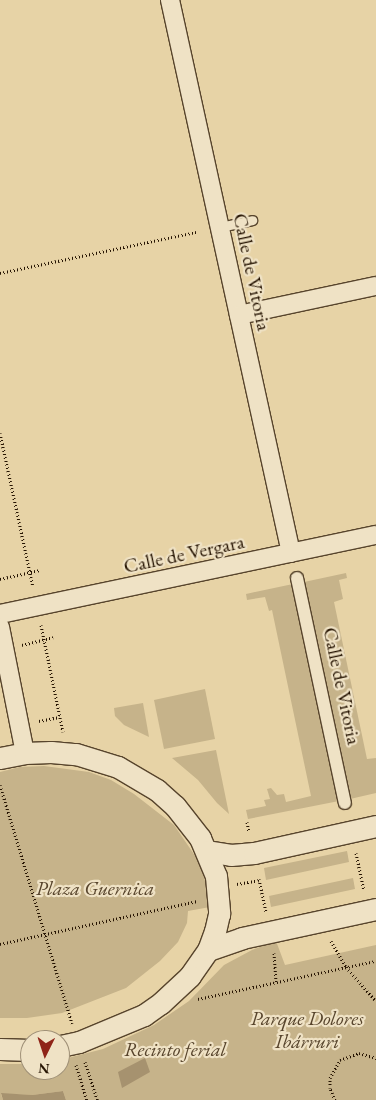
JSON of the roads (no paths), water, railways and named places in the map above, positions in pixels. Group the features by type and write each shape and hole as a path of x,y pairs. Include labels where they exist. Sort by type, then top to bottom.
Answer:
{"street":[{"name":"Calle de Vitoria","path":"170,0 290,553"},
{"path":"239,315 376,286"},
{"name":"Calle de Vergara","path":"0,614 376,535"},
{"name":"Calle de Vitoria","path":"297,578 345,803"},
{"path":"0,627 25,753"},
{"path":"0,758 25,753 76,754 118,767 158,790 175,806 191,825 207,851 216,876 219,914 208,950 195,970 178,989 144,1014 70,1044"},
{"path":"207,851 232,855 254,853 376,826"},
{"path":"208,950 242,938 373,910"},
{"path":"0,1049 20,1050"}],"lane":[{"path":"220,227 252,220"}],"park label":[{"name":"Plaza Guernica","path":"95,888"},
{"name":"Parque Dolores Ibárruri","path":"307,1030"},
{"name":"Recinto ferial","path":"175,1049"}]}
